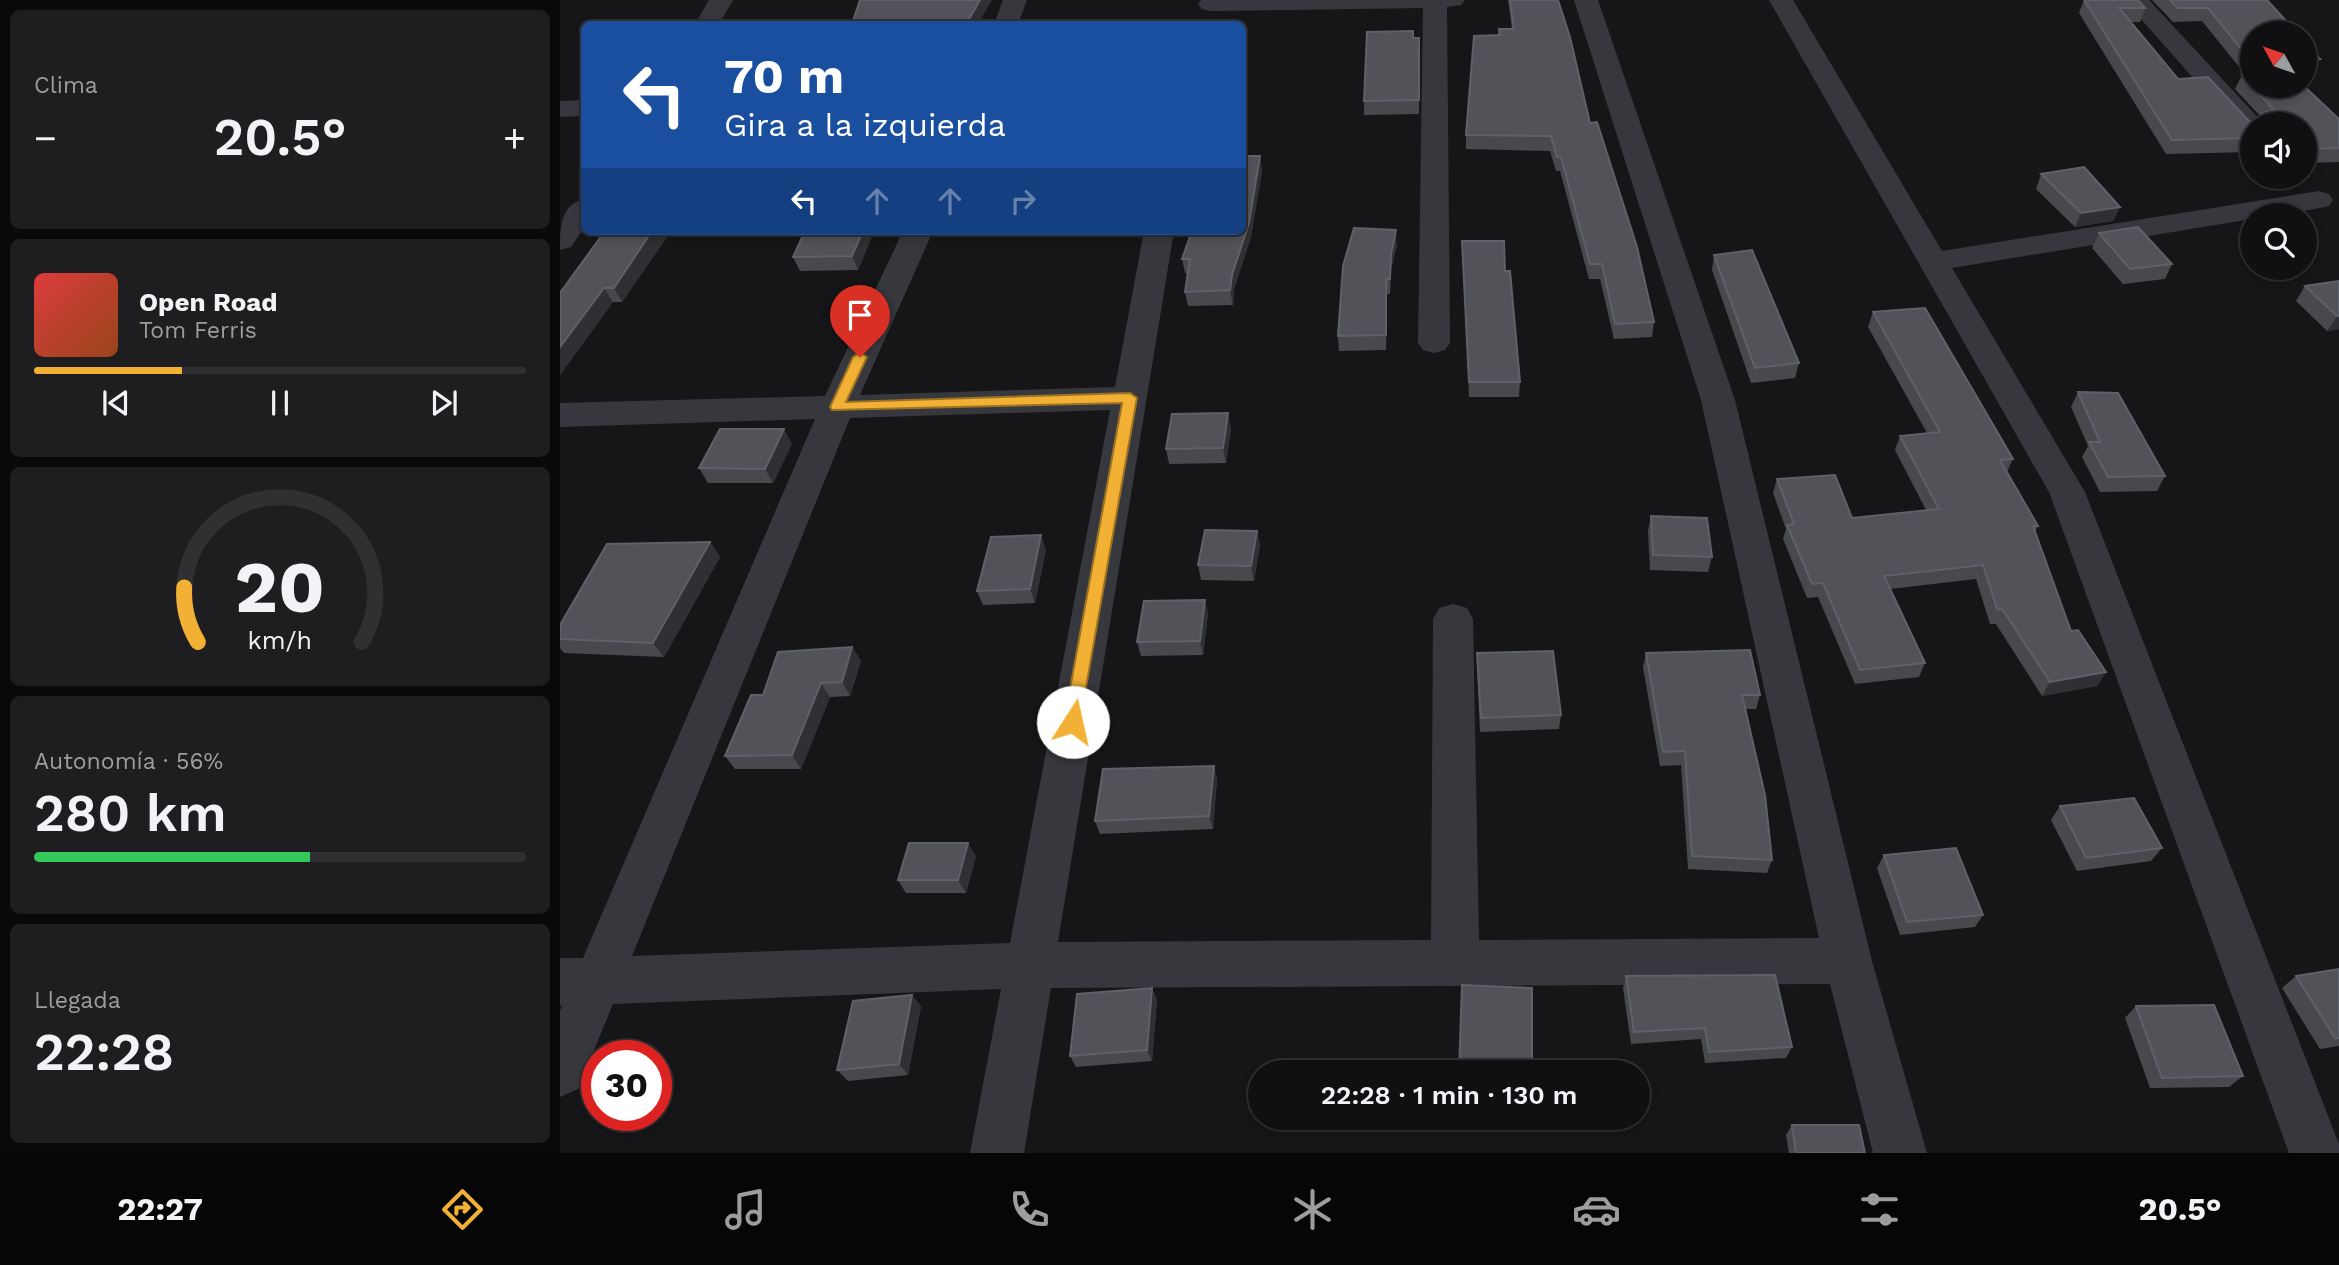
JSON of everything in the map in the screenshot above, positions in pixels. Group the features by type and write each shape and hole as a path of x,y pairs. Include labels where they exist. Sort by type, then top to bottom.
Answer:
{"street":[{"path":"709,21 721,0"},
{"path":"1007,21 1015,0"},
{"path":"1434,344 1435,0"},
{"path":"1208,9 1453,0"},
{"path":"1586,0 1718,400 1848,961 1900,1153"},
{"path":"1781,0 2067,492 2316,1153"},
{"path":"2136,0 2240,114"},
{"path":"560,109 581,108"},
{"path":"2309,189 2329,210"},
{"path":"1933,262 2329,210"},
{"path":"560,241 581,212"},
{"path":"560,1071 579,981 916,235"},
{"path":"997,1153 1158,235"},
{"path":"560,415 1130,398"},
{"path":"1453,619 1455,963"},
{"path":"579,981 1030,965 1848,961"}],"building":[{"path":"860,0 980,0 968,21 853,21"},
{"path":"1510,0 1558,0 1570,37 1590,123 1597,122 1637,247 1654,322 1615,324 1602,264 1590,264 1561,157 1557,157 1551,136 1466,135 1474,36 1500,35 1499,29 1514,29"},
{"path":"2084,0 2138,0 2145,8 2119,8 2178,79 2208,77 2241,112 2240,138 2172,140"},
{"path":"2170,0 2267,0 2286,21 2240,21 2240,48 2208,8 2178,8"},
{"path":"1413,31 1413,38 1419,38 1419,100 1364,101 1367,32"},
{"path":"2263,98 2317,98 2339,119 2339,148 2317,149 2317,112 2266,112 2274,110"},
{"path":"1246,156 1260,156 1246,232"},
{"path":"2084,167 2120,207 2081,213 2041,174"},
{"path":"2138,227 2172,264 2130,269 2099,233"},
{"path":"1354,228 1396,230 1390,279 1386,279 1386,335 1338,336 1343,266"},
{"path":"602,235 649,235 614,288 604,288 560,347 560,293"},
{"path":"803,235 861,235 852,256 793,257"},
{"path":"1191,235 1245,235 1230,290 1185,292 1190,259 1182,259"},
{"path":"1462,241 1504,241 1505,271 1510,271 1520,382 1469,382"},
{"path":"1752,250 1799,363 1755,368 1714,255"},
{"path":"2339,281 2339,316 2337,316 2305,286"},
{"path":"1925,308 2013,459 2000,460 2038,526 2033,526 2071,631 2078,630 2106,672 2050,682 2003,610 1997,609 1983,565 1884,576 1925,663 1860,670 1823,583 1812,584 1787,525 1794,524 1777,479 1835,475 1852,518 1939,509 1900,436 1940,432 1873,312"},
{"path":"2078,392 2118,393 2165,476 2108,477 2089,442 2100,442"},
{"path":"1228,413 1223,448 1166,449 1172,414"},
{"path":"720,429 784,429 765,469 699,468"},
{"path":"1651,516 1707,518 1712,557 1653,555"},
{"path":"1205,530 1257,531 1251,566 1198,565"},
{"path":"1041,535 1030,589 977,591 991,537"},
{"path":"710,542 653,643 560,639 560,625 607,544"},
{"path":"1205,600 1200,641 1137,642 1144,601"},
{"path":"852,647 842,682 821,683 792,755 725,756 751,695 763,695 778,652"},
{"path":"1750,650 1760,695 1742,695 1765,795 1772,860 1692,856 1685,751 1663,752 1646,653"},
{"path":"1553,651 1561,715 1481,718 1477,653"},
{"path":"1214,766 1209,816 1095,821 1103,769"},
{"path":"2134,798 2162,848 2086,858 2060,806"},
{"path":"909,843 968,843 958,880 898,880"},
{"path":"1956,848 1983,915 1907,922 1884,855"},
{"path":"2339,969 2339,1038 2335,1038 2296,976"},
{"path":"1775,975 1792,1047 1709,1052 1705,1028 1634,1032 1626,976"},
{"path":"1462,985 1532,988 1532,1060 1459,1060"},
{"path":"1152,988 1147,1050 1070,1056 1077,994"},
{"path":"912,995 899,1064 837,1070 853,1001"},
{"path":"2214,1005 2243,1076 2162,1078 2136,1006"},
{"path":"1792,1125 1859,1125 1865,1153 1796,1153"}],"route":[{"path":"860,357 837,407 1130,398 1073,722"}]}
